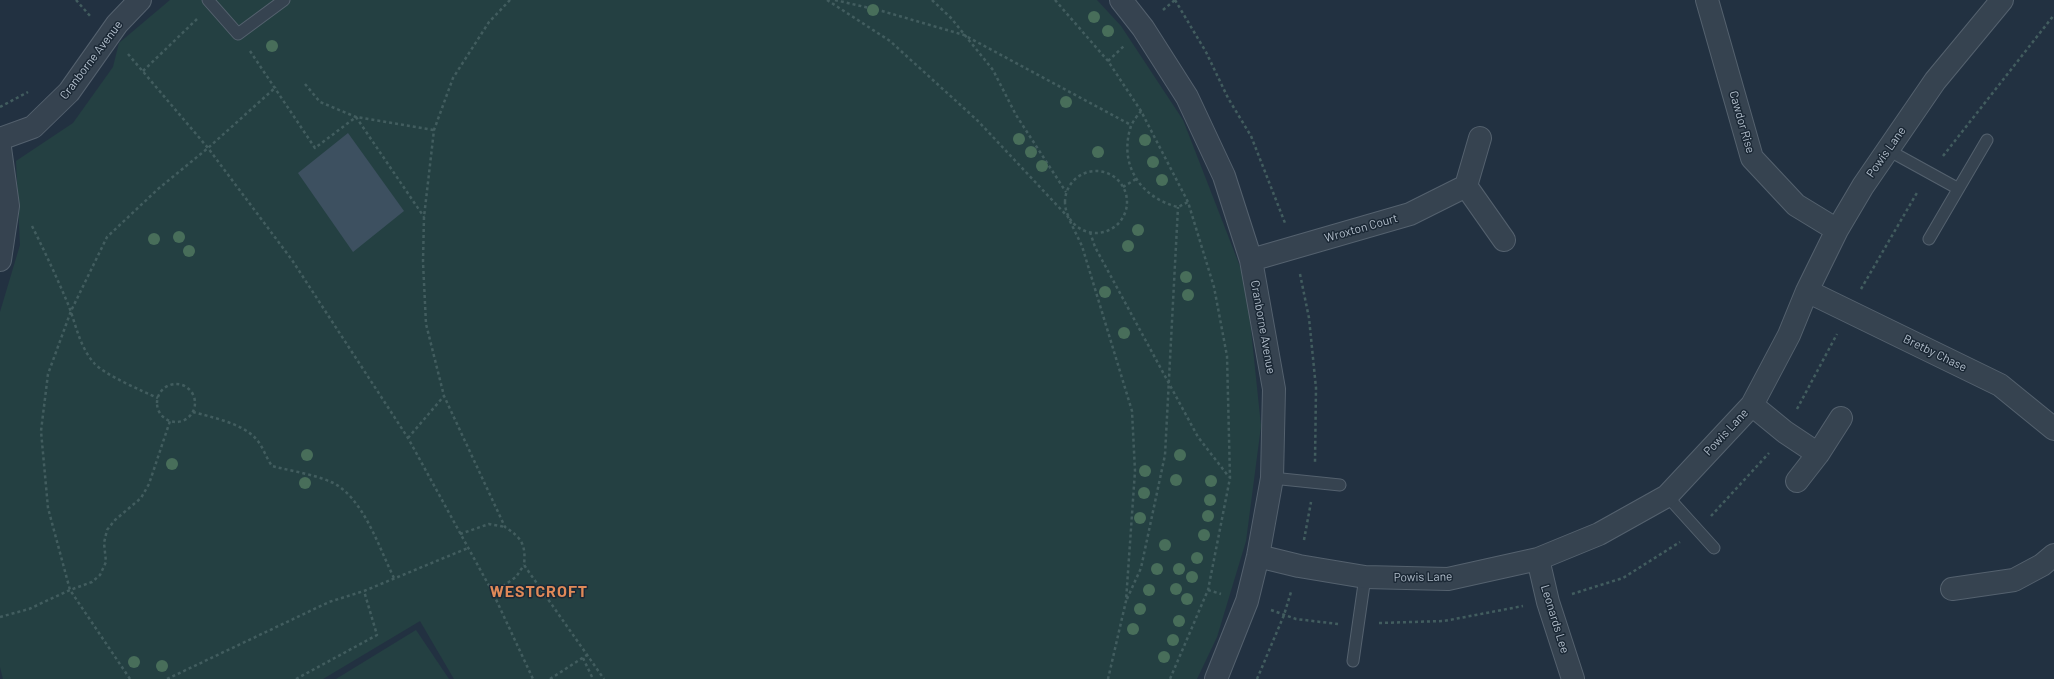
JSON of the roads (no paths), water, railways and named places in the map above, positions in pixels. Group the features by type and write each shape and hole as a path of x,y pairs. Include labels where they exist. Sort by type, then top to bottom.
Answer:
{"street":[{"name":"Cranborne Avenue","path":"0,140 33,127 69,92 103,29 140,0"},
{"name":"Cranborne Avenue","path":"1121,0 1143,28 1187,97 1224,176 1251,260 1274,388 1272,478 1258,556 1247,601 1216,679"},
{"name":"Cawdor Rise","path":"1707,0 1752,158 1796,205 1837,230"},
{"name":"Powis Lane","path":"1258,556 1299,566 1366,577 1448,579 1538,559 1599,534 1667,496 1752,405 1789,335 1807,291 1837,230 1863,186 1936,81 2002,0"},
{"path":"1480,138 1466,186 1504,240"},
{"path":"0,148 8,206 0,260"},
{"name":"Wroxton Court","path":"1251,260 1410,214 1466,186"},
{"name":"Bretby Chase","path":"1807,291 2000,385 2054,429"},
{"path":"1752,405 1785,432 1818,454"},
{"path":"1797,482 1818,454 1841,418"},
{"path":"1952,588 2014,580 2042,565 2054,555"},
{"name":"Leonards Lee","path":"1538,559 1548,602 1573,679"}],"lane":[{"path":"211,2 238,34 284,0"},
{"path":"1929,239 1957,188 1987,140"},
{"path":"1888,150 1957,188"},
{"path":"1272,478 1340,485"},
{"path":"1667,496 1714,548"},
{"path":"1353,661 1366,577"}],"district":[{"name":"WESTCROFT","path":"539,592"}]}
